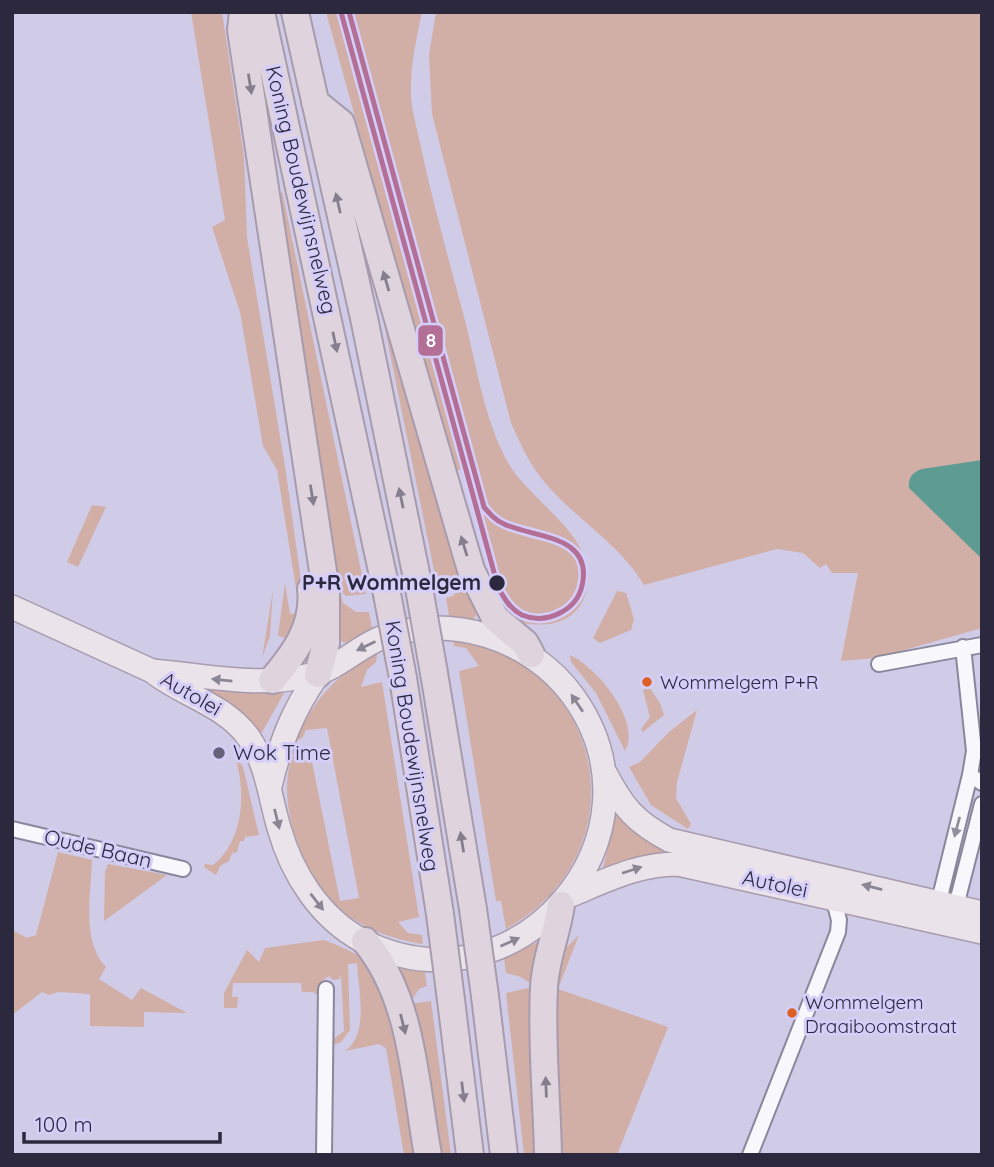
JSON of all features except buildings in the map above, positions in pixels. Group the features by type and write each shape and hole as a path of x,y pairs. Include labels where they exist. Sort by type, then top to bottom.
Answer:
{"highway":[{"path":"243,12 241,30 318,537 327,628 317,674"},
{"name":"Koning Boudewijnsnelweg","path":"261,12 331,323 403,678 440,914 470,1155"},
{"name":"Koning Boudewijnsnelweg","path":"295,12 435,673 485,996 504,1155"},
{"path":"315,102 341,123 476,582 495,618 525,643 531,654"},
{"path":"272,680 298,648 309,621 313,601 309,563 318,537"},
{"path":"548,1155 544,989 548,954 566,900"},
{"path":"365,942 381,960 394,989 405,1028 428,1155"}],"main road":[{"name":"Autolei","path":"12,607 152,671 170,685 224,712 235,722 258,755 279,828 295,871 326,914 365,942 420,957 458,957 486,952 516,940 544,921 566,900 598,842 604,811 604,773 598,746 581,708 559,679 531,654 471,631 418,629 382,638 317,674 272,680 218,680 152,671"},
{"name":"Autolei","path":"269,789 280,744 291,716 317,674"},
{"name":"Autolei","path":"604,773 628,813 644,827 669,840 945,914 982,932"},
{"name":"Autolei","path":"566,900 628,870 658,864 698,867 833,897 945,914 982,913"}],"street":[{"path":"879,664 982,645"},
{"path":"945,914 976,779 963,647"},
{"path":"945,914 982,804"},
{"name":"Oude Baan","path":"12,829 183,869"},
{"path":"750,1155 838,932 837,910 833,897"},
{"path":"324,1155 326,989"}],"shaded area":[{"path":"191,12 222,12 244,157 247,237 303,595 301,623 294,640 278,636 285,583 290,614 300,613 277,470 263,446 240,312 212,227 225,220"},
{"path":"326,12 422,12 412,64 412,108 486,407 507,461 574,538 586,565 587,580 581,605 564,620 552,624 523,623 504,605 468,467 453,472"},
{"path":"436,12 982,12 982,628 876,658 841,661 858,573 832,573 826,564 820,568 803,553 777,549 644,585 623,557 546,484 531,463 511,423 432,114 429,55"},
{"path":"282,191 366,594 346,596 342,592 340,581 335,582 280,197"},
{"path":"368,245 463,577 443,596 441,585 437,585"},
{"path":"982,460 982,559 909,488 909,481 912,475 922,469"},
{"path":"92,505 106,507 78,567 67,562"},
{"path":"466,579 479,609 474,619 449,616 446,598 453,596"},
{"path":"339,585 343,603 356,612 369,612 372,628 345,643 336,638 335,586"},
{"path":"273,590 270,636 262,658"},
{"path":"617,591 626,593 634,619 631,630 600,643 593,638"},
{"path":"453,640 505,656 546,684 574,722 589,765 590,810 577,855 549,896 506,929 501,901 496,901 459,671 479,666 466,648 454,646"},
{"path":"377,654 376,662 367,670 361,687 382,682 419,917 398,922 408,933 422,935 423,944 377,931 355,920 336,905 311,872 301,852 289,809 289,766 296,746 310,752 340,901 359,898 327,728 306,730 302,738 296,741 310,713 328,689 350,669"},
{"path":"570,655 592,671 614,697 627,725 629,739 625,751 596,693 571,662"},
{"path":"288,686 261,734 257,735 202,689 258,690"},
{"path":"649,687 660,703 664,715 643,732 641,729 650,717 643,690"},
{"path":"697,710 677,782 676,798 691,824 688,829 651,805 629,767 640,762 669,732"},
{"path":"233,752 243,767 259,835 245,837 244,841 240,841 237,852 232,853 229,861 220,866 216,875 204,867 205,864 213,865 224,854 232,842 240,812 240,781"},
{"path":"617,809 811,879 639,859 603,868"},
{"path":"58,852 92,860 90,930 98,956 106,967 99,979 132,1000 141,988 187,1013 144,1012 144,1027 90,1026 90,994 58,992 49,995 42,992 12,1015 12,930 27,938 36,935"},
{"path":"108,864 167,875 104,921 105,872"},
{"path":"579,935 558,989 668,1027 617,1155 557,1155 553,979 561,953"},
{"path":"324,940 363,959 374,968 382,981 395,1027 416,1155 404,1155 386,1048 379,1044 345,1051 358,1034 360,1023 357,963 348,964 350,1030 341,1042 330,1046 330,1042 344,1031 341,974 340,979 333,980 329,976 323,980 325,987 319,997 313,992 302,992 301,983 233,983 232,997 238,997 237,1008 224,1008 224,993 247,950 259,962 265,948"},
{"path":"542,940 534,986 521,977 506,973 504,958"},
{"path":"404,966 424,968 427,986 419,989 409,1004 431,1001 451,1155 434,1155 398,974"},
{"path":"533,987 541,1155 524,1155 506,993"}],"transit line":[{"name":"8","path":"341,12 498,587 505,599 522,615 541,618 559,614 579,595 583,569 579,556 558,541 504,524 484,507 349,12"}],"place":[{"name":"P+R Wommelgem","path":"497,583"},
{"name":"Wommelgem P+R","path":"647,682"},
{"name":"Wok Time","path":"219,753"},
{"name":"Wommelgem Draaiboomstraat","path":"792,1013"}]}
